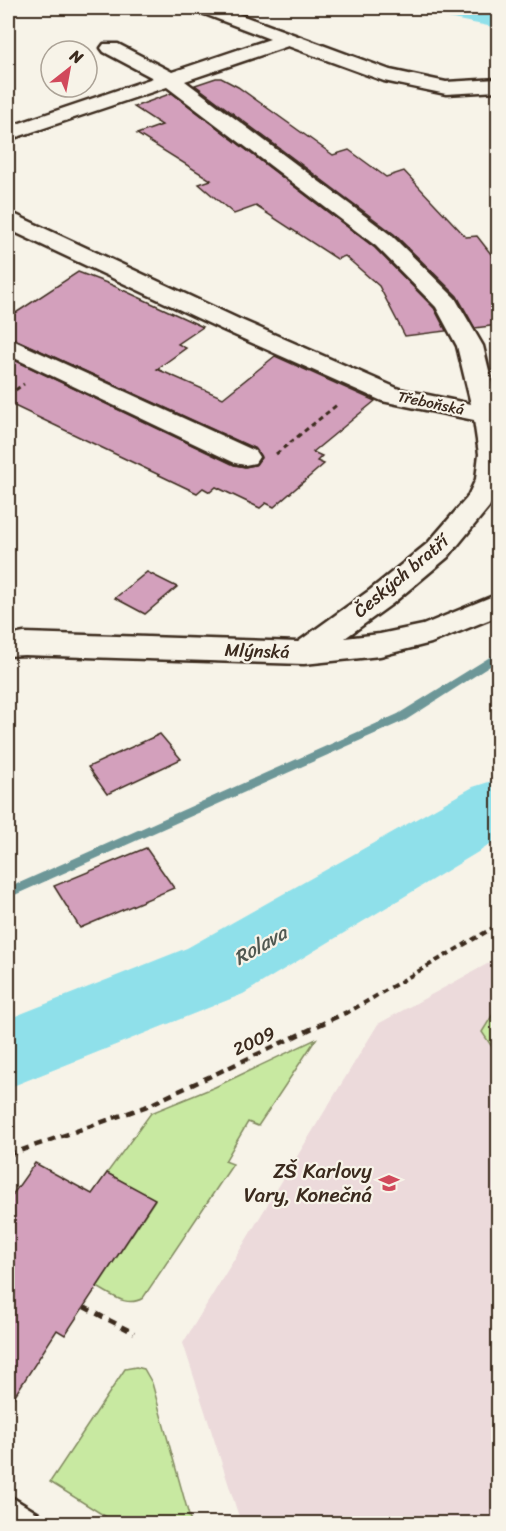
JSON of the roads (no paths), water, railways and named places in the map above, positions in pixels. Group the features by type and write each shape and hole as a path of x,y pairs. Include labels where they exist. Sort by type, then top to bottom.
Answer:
{"street":[{"path":"206,8 384,75 425,85 469,88 498,85"},
{"path":"8,134 288,39"},
{"name":"Třeboňská","path":"8,220 230,324 391,395 487,415 470,345 446,303 384,241 170,79 111,48"},
{"path":"18,112 39,123"},
{"path":"8,346 245,457"},
{"name":"Českých bratří","path":"304,653 381,597 438,550 479,501 490,479 496,450 487,415"},
{"name":"Mlýnská","path":"8,646 24,644 304,653 380,645 431,633 498,604"}],"lane":[{"path":"8,1507 29,1522"}],"waterway":[{"name":"Rolava","path":"458,8 498,16"},
{"path":"8,893 402,717 498,656"},
{"name":"Rolava","path":"8,1054 215,971 498,806"}],"place":[{"name":"ZŠ Karlovy Vary, Konečná","path":"389,1183"}]}
